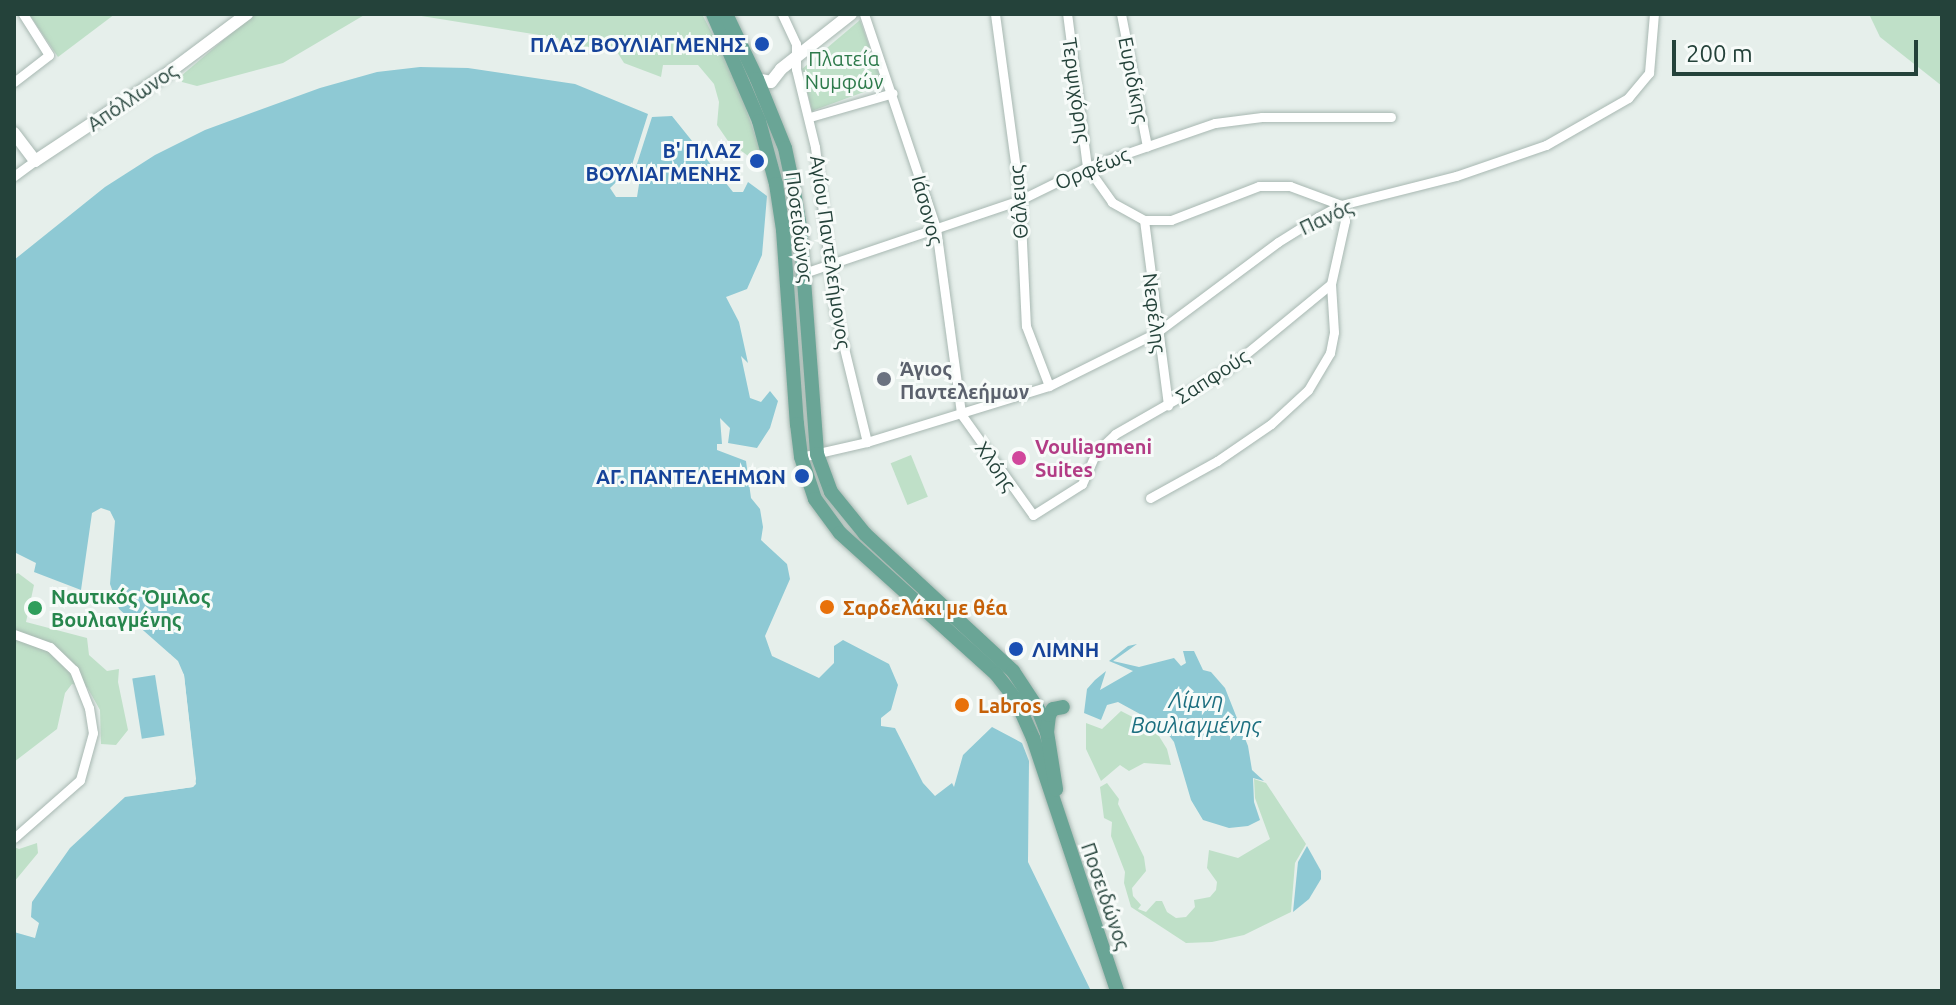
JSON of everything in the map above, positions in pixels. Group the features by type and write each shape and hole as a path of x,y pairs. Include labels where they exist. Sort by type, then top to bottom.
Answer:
{"main road":[{"name":"Ποσειδώνος","path":"713,14 785,148 797,202 817,454 831,492 852,521 1006,663 1023,698 1117,991"},
{"name":"Ποσειδώνος","path":"726,14 751,82 780,205 801,457 815,499 840,533 1023,698 1047,732 1059,813"},
{"path":"1047,732 1049,715 1053,709 1063,707"}],"street":[{"path":"14,82 49,55 23,14"},
{"path":"224,14 230,28"},
{"name":"Απόλλωνος","path":"14,176 247,14"},
{"name":"Αγίου Παντελεήμονος","path":"782,14 799,58 810,117 835,311 867,442"},
{"path":"751,82 778,74 854,14"},
{"name":"Ιάσονος","path":"864,14 936,228 961,414"},
{"name":"Θάλειας","path":"995,14 1020,200 1026,326 1049,386"},
{"name":"Τερψιχόρης","path":"1067,14 1087,167 1112,202 1144,220"},
{"name":"Ευριδίκης","path":"1121,14 1147,146"},
{"name":"Πανός","path":"961,414 1049,386 1156,333 1278,242 1341,205 1456,176 1546,145 1628,98 1649,73 1654,14"},
{"path":"810,117 893,93"},
{"name":"Ορφέως","path":"804,273 1020,200 1087,167 1237,119 1391,117"},
{"path":"14,133 35,161"},
{"path":"1144,220 1171,220 1193,214 1259,186 1290,186 1341,205 1345,221 1331,284 1334,332 1330,353 1308,390 1271,424 1217,461 1150,498"},
{"name":"Νεφέλης","path":"1144,220 1156,333 1168,405"},
{"name":"Σαπφούς","path":"1033,515 1082,484 1096,452 1115,434 1225,371 1331,284"},
{"path":"801,457 867,442 961,414"},
{"name":"Χλόης","path":"961,414 1033,515"},
{"path":"14,634 50,647 74,670 89,708 93,733 80,780 14,838"}],"green space":[{"path":"29,14 115,14 58,57"},
{"path":"254,14 366,14 283,63 197,86 182,82 181,76"},
{"path":"409,14 702,14 736,79 767,170 728,141 717,125 719,102 714,84 698,65 663,65 661,77 624,63 614,47 562,47 558,38"},
{"path":"1869,14 1942,14 1942,86 1880,37"},
{"name":"Πλατεία Νυμφών","path":"860,20 883,85 812,111 802,69"},
{"path":"911,455 928,497 907,505 891,463"},
{"path":"18,573 34,585 26,622 87,638 89,655 107,671 119,669 118,682 128,730 116,745 101,744 100,710 87,687 72,684 65,693 57,729 14,762 14,575"},
{"path":"1121,711 1154,728 1167,749 1171,765 1144,763 1129,771 1120,765 1101,781 1086,749 1086,723 1102,729"},
{"path":"1254,779 1266,783 1306,844 1295,863 1291,912 1244,935 1212,942 1186,943 1131,907 1124,883 1125,872 1111,836 1112,822 1104,818 1100,787 1107,783 1119,799 1118,804 1144,857 1146,871 1132,888 1133,896 1141,905 1138,909 1146,912 1156,901 1162,901 1167,912 1176,918 1186,917 1195,907 1194,900 1210,897 1216,890 1217,882 1207,868 1209,850 1238,858 1270,839 1255,798"},
{"path":"37,843 38,853 14,882 14,847 19,849"}],"water":[{"path":"420,67 468,68 575,84 648,114 631,168 610,188 616,197 637,197 641,172 635,170 652,117 672,116 733,192 743,192 748,182 767,196 762,255 747,289 726,297 739,322 748,363 741,356 750,398 761,402 770,391 778,401 770,428 757,448 728,443 730,428 720,418 722,444 717,444 717,450 746,461 751,498 760,509 763,527 761,540 787,564 790,579 765,636 772,656 819,678 834,663 834,646 843,640 889,664 898,685 891,710 881,718 881,726 895,728 923,783 935,796 952,783 954,787 963,755 992,727 1022,743 1029,761 1028,862 1091,991 14,991 14,932 35,938 39,923 31,917 32,902 70,848 125,797 193,787 196,779 184,675 178,661 119,609 110,584 115,521 110,511 101,508 92,513 81,590 34,572 36,563 14,552 14,260 105,187 155,155 205,130 320,88 377,72"},
{"name":"Λίμνη Βουλιαγμένης","path":"1137,644 1113,661 1139,667 1174,658 1181,666 1186,663 1183,651 1194,651 1203,670 1211,672 1225,688 1248,746 1252,770 1264,781 1253,778 1254,802 1260,820 1248,826 1229,828 1203,820 1191,800 1174,742 1162,726 1118,702 1107,705 1101,720 1084,713 1087,689 1095,680 1106,671 1100,690 1133,671 1109,661 1128,646"},
{"path":"155,675 165,735 142,739 132,679"},
{"path":"1307,846 1321,871 1321,879 1309,899 1293,912 1298,862"}],"pier":[{"path":"170,654 184,675 196,784 150,793 149,789 192,782 180,676 167,658"}],"place":[{"name":"ΠΛΑΖ ΒΟΥΛΙΑΓΜΕΝΗΣ","path":"762,44"},
{"name":"Β' ΠΛΑΖ ΒΟΥΛΙΑΓΜΕΝΗΣ","path":"757,161"},
{"name":"Άγιος Παντελεήμων","path":"884,379"},
{"name":"Vouliagmeni Suites","path":"1019,458"},
{"name":"ΑΓ. ΠΑΝΤΕΛΕΗΜΩΝ","path":"802,476"},
{"name":"Σαρδελάκι με θέα","path":"827,607"},
{"name":"Ναυτικός Όμιλος Βουλιαγμένης","path":"35,608"},
{"name":"ΛΙΜΝΗ","path":"1016,649"},
{"name":"Labros","path":"962,705"}]}
